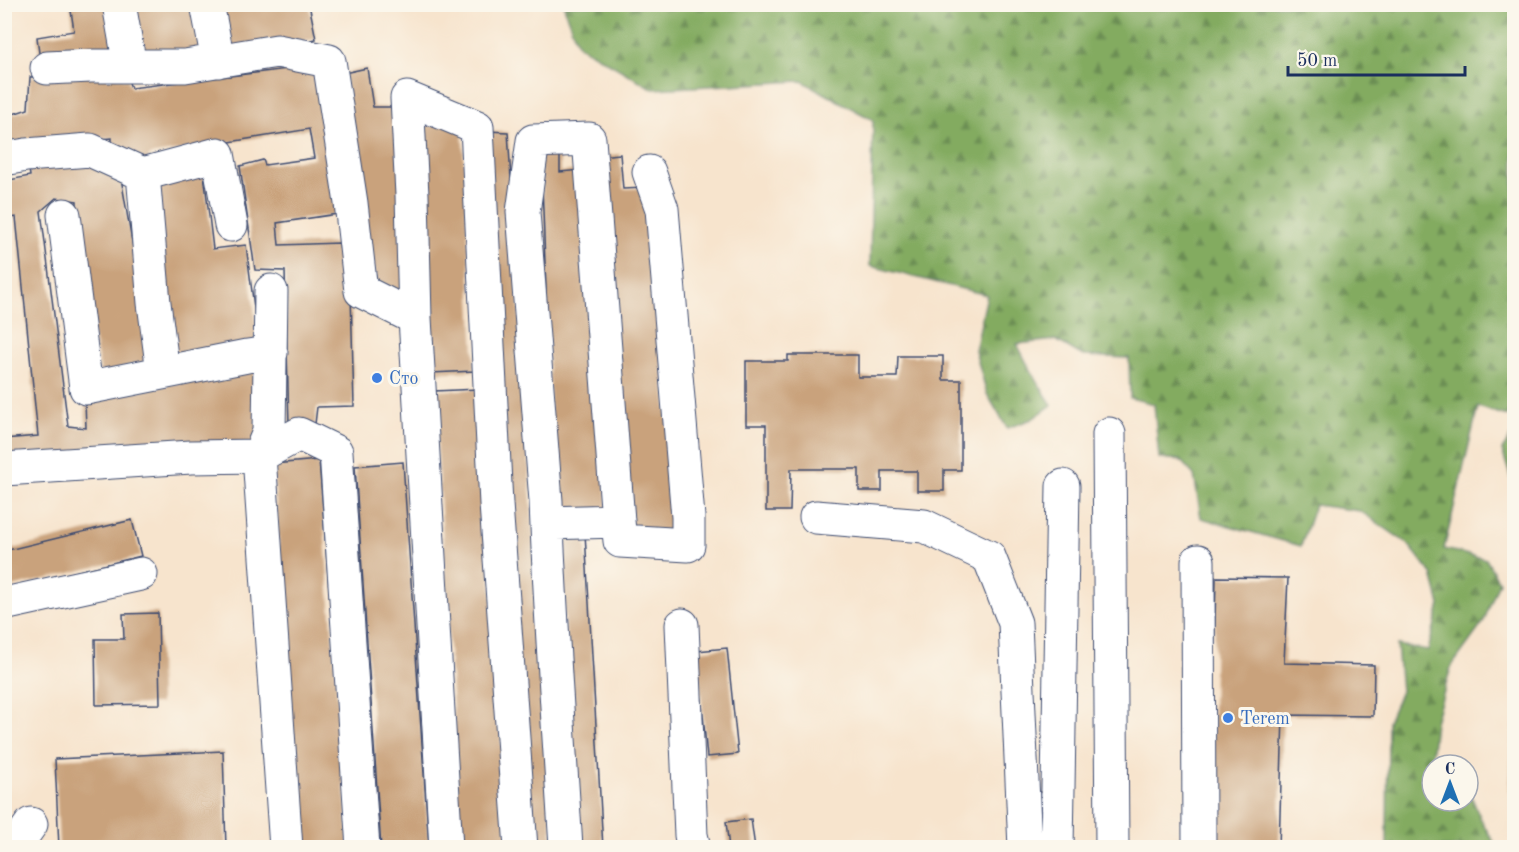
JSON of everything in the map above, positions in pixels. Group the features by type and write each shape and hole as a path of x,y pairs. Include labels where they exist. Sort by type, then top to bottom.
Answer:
{"lane":[{"path":"119,4 130,66"},
{"path":"207,4 218,61"},
{"path":"47,68 184,66 277,51 329,61 351,203 361,291 415,318"},
{"path":"446,848 415,318 407,98 477,127 496,504 521,848"},
{"path":"566,848 547,523 523,212 533,141 589,139 620,541 688,545 688,517 662,209 649,172"},
{"path":"4,159 26,154 90,150 143,174 218,154 231,225"},
{"path":"143,174 154,303 163,372"},
{"path":"63,215 86,388 271,353"},
{"path":"271,291 270,432 259,456 286,848"},
{"path":"4,469 191,457 259,456 299,434 336,452 363,848"},
{"path":"1109,434 1112,848"},
{"path":"1057,848 1063,486"},
{"path":"816,517 924,526 989,556 1015,623 1025,848"},
{"path":"547,523 618,521"},
{"path":"1198,561 1199,848"},
{"path":"4,604 141,574"},
{"path":"682,625 694,848"}],"green space":[{"path":"564,5 1514,5 1514,418 1478,407 1444,549 1486,559 1499,582 1483,623 1451,667 1435,722 1432,753 1420,753 1420,813 1478,813 1497,847 1387,847 1388,722 1401,691 1397,645 1428,650 1440,605 1432,574 1408,544 1360,511 1315,505 1301,546 1201,518 1194,475 1180,460 1159,458 1154,404 1130,398 1129,358 1083,356 1056,340 1017,344 1052,405 1032,419 1007,428 987,394 975,351 987,295 870,266 873,120 802,81 653,89 578,45"},
{"path":"1514,431 1514,480 1511,479 1502,450"}],"building":[{"path":"70,4 107,4 114,50 40,61 37,37 74,31"},
{"path":"130,4 194,4 202,53 140,63"},
{"path":"217,4 309,4 316,39 228,57"},
{"path":"320,65 344,213 277,223 279,245 340,243 350,258 354,406 317,407 315,424 289,426 285,271 255,270 240,166 263,160 265,165 314,158 309,129 150,155 148,160 131,164 128,149 112,148 112,138 4,147 4,117 28,109 30,77 110,75 128,80 131,88"},
{"path":"367,68 373,107 400,107 410,292 382,299 360,214 344,73"},
{"path":"462,124 475,371 430,373 417,126"},
{"path":"486,131 508,132 553,848 530,848"},
{"path":"560,150 560,172 582,170 607,511 557,513 551,421 542,184 538,151"},
{"path":"620,154 623,189 645,188 679,533 629,531 599,156"},
{"path":"100,161 120,172 152,359 101,374 77,251 77,201 56,198 41,211 68,426 86,428 85,401 256,368 259,444 4,459 4,439 38,436 16,217 4,219 4,181 30,176 28,162"},
{"path":"204,174 213,249 246,245 259,347 167,359 152,180"},
{"path":"788,355 858,355 858,377 897,377 898,356 943,356 943,380 961,380 961,470 944,470 944,491 917,491 917,471 882,471 882,491 859,491 859,469 791,469 790,511 766,511 766,425 746,425 746,361 788,361"},
{"path":"479,389 508,848 461,848 434,391"},
{"path":"319,460 349,848 301,848 273,464"},
{"path":"403,462 429,848 381,848 355,466"},
{"path":"132,520 141,556 4,589 4,551"},
{"path":"585,533 603,848 580,848 559,534"},
{"path":"1216,577 1288,578 1284,663 1374,665 1373,716 1283,715 1279,848 1210,848"},
{"path":"158,613 160,704 96,705 95,639 124,639 123,614"},
{"path":"727,648 738,754 707,757 697,651"},
{"path":"1513,724 1514,792 1509,792"},
{"path":"223,751 226,848 146,848 146,846 59,848 55,759"},
{"path":"751,819 755,848 729,848 726,822"}],"place":[{"name":"Сто","path":"377,378"},
{"name":"Terem","path":"1228,718"}]}
